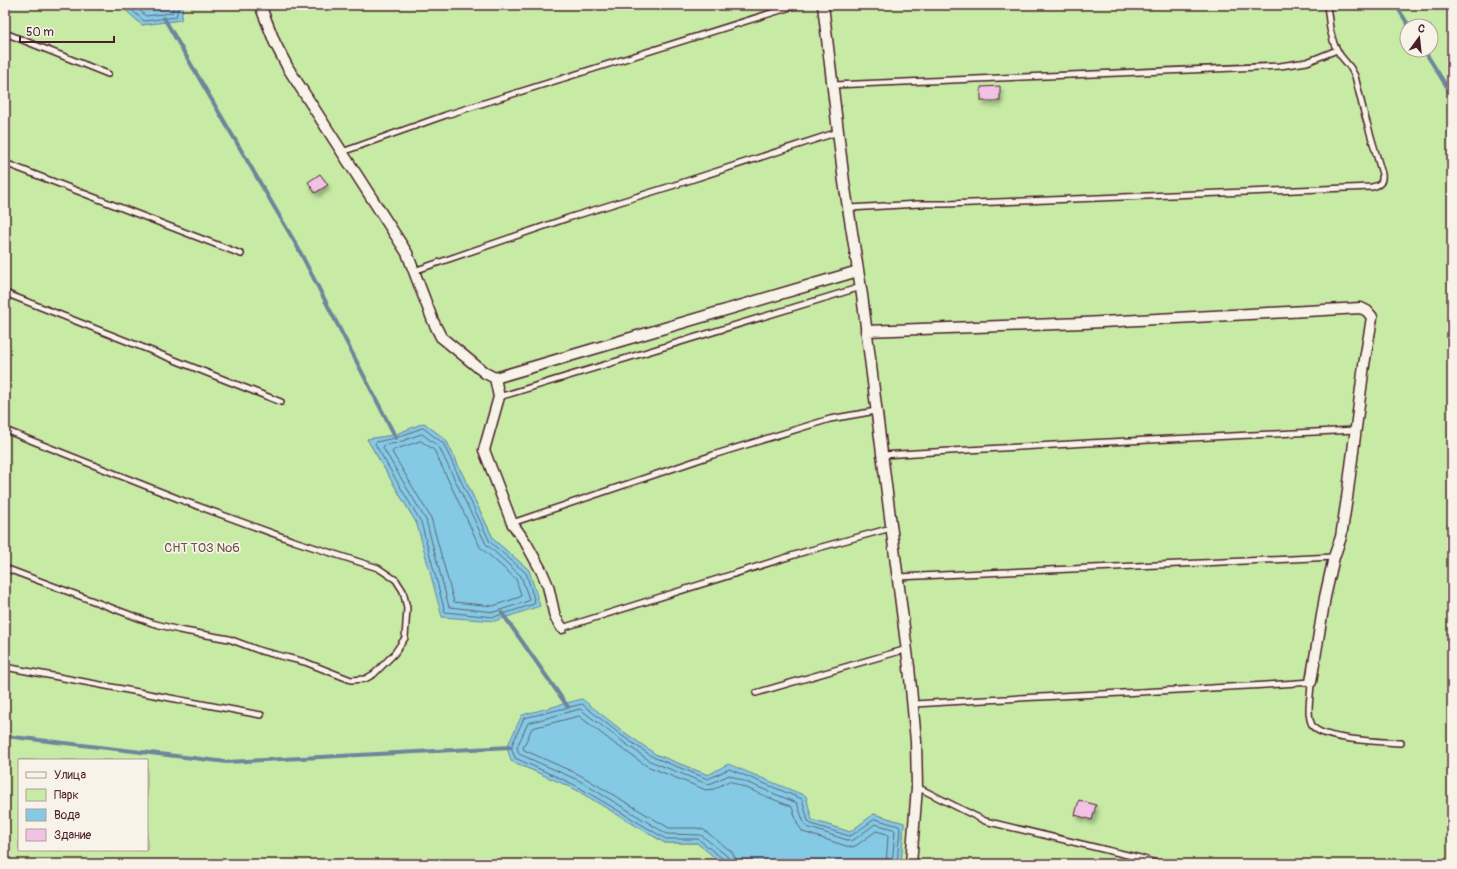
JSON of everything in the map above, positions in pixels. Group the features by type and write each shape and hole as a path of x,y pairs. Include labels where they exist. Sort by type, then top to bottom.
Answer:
{"street":[{"path":"260,5 275,43 288,68 407,253 441,337 480,369 495,378 499,397 484,450 512,523 526,543 542,572 548,586 555,617 562,628"},
{"path":"823,5 838,132 861,287 913,704 916,741 917,787 912,864"},
{"path":"495,378 858,271"},
{"path":"866,331 1083,323 1361,308 1367,311 1372,317 1355,430 1347,498 1341,537 1334,557 1325,598 1311,682"}],"lane":[{"path":"341,152 446,115 797,5"},
{"path":"849,208 1377,186 1381,184 1383,180 1382,174 1358,87 1350,67 1340,56 1337,50 1330,30 1327,5"},
{"path":"5,33 108,74"},
{"path":"833,85 1280,66 1307,62 1337,50"},
{"path":"414,271 568,218 838,132"},
{"path":"5,163 241,254"},
{"path":"499,397 861,287"},
{"path":"5,293 281,402"},
{"path":"512,523 735,448 830,419 876,411"},
{"path":"5,430 206,509 294,541 378,568 396,580 403,591 407,608 405,638 394,654 374,674 365,679 351,680 305,662 261,651 229,639 179,630 152,623 5,568"},
{"path":"882,455 1355,430"},
{"path":"562,628 807,551 892,528"},
{"path":"898,577 1334,557"},
{"path":"756,693 907,649"},
{"path":"5,667 261,715"},
{"path":"913,704 1178,691 1311,682 1310,718 1312,726 1316,731 1338,737 1401,743"},
{"path":"917,787 985,821 1140,858 1159,864"}],"green space":[{"name":"СНТ ТОЗ №6","path":"5,5 120,5 142,25 180,20 183,5 1452,5 1452,864 901,864 904,823 874,814 850,832 812,820 655,754 624,732 511,761 573,788 665,843 697,843 723,864 5,864","holes":["424,423 446,440 494,540 529,570 443,617 417,524 367,439 394,435"]}],"water":[{"path":"120,5 183,5 181,20 142,25"},
{"path":"424,423 446,440 494,540 529,570 540,606 495,621 442,617 417,524 367,439 394,435"},
{"path":"582,699 655,754 708,775 728,764 806,796 812,820 850,832 874,814 904,823 901,864 723,864 697,843 665,843 573,788 511,761 507,747 522,715"}],"building":[{"path":"1000,86 1000,101 981,101 981,87"},
{"path":"320,174 328,185 315,193 308,182"},
{"path":"1079,800 1096,805 1092,820 1075,815"}],"waterway":[{"path":"1396,5 1404,18"},
{"path":"164,18 297,246 396,438"},
{"path":"1429,58 1452,95"},
{"path":"502,613 568,707"},
{"path":"5,736 227,762 511,747"}]}
